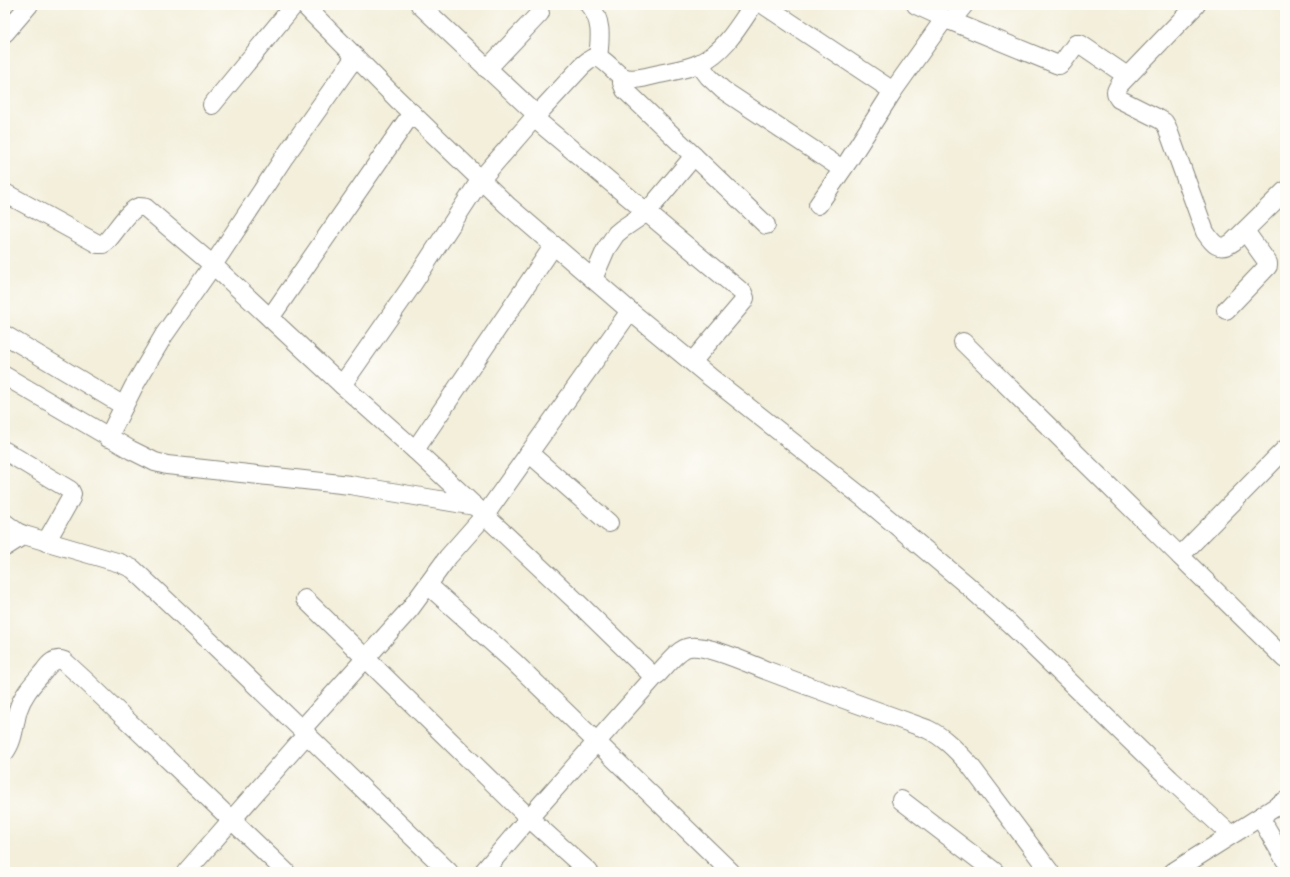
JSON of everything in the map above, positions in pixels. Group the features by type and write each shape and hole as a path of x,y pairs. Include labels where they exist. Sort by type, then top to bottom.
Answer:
{"street":[{"path":"5,34 29,5"},
{"path":"212,105 294,5"},
{"path":"304,5 507,205 630,311 866,500 966,585 1010,624 1164,773 1231,835"},
{"path":"589,5 594,10 598,18 600,28 598,58"},
{"path":"342,385 410,288 481,180 535,117 583,65 593,58 598,58 622,77 628,79 687,68 699,64 714,54 727,40 753,5"},
{"path":"764,5 893,91"},
{"path":"916,5 948,20 1059,65 1063,62 1074,45 1078,43 1127,76"},
{"path":"818,205 893,91 948,20 964,5"},
{"path":"1196,5 1127,76 1116,90 1116,95 1119,100 1164,122 1205,232 1212,242 1222,248 1233,242 1285,191"},
{"path":"431,9 487,69 535,117 740,290 745,298 692,362"},
{"path":"487,69 540,13"},
{"path":"108,438 147,362 164,335 213,265 283,159 355,56"},
{"path":"699,64 723,90 842,169"},
{"path":"622,77 622,83 625,90 692,159 766,224"},
{"path":"270,318 412,113"},
{"path":"593,279 611,240 622,228 647,212 692,159"},
{"path":"7,197 98,244 103,244 111,237 129,213 140,207 146,208 213,265 342,385 415,450 577,602 651,674 656,675"},
{"path":"1226,310 1268,266 1268,263 1245,231"},
{"path":"415,450 554,245"},
{"path":"186,872 365,659 410,609 480,511 529,453 630,311"},
{"path":"5,335 124,406"},
{"path":"963,342 1285,659"},
{"path":"5,376 108,438 147,459 167,465 342,484 480,511"},
{"path":"1180,556 1285,449"},
{"path":"5,451 70,490 72,494 46,542"},
{"path":"529,453 608,523"},
{"path":"5,522 17,532 24,535 120,563 133,569 449,872"},
{"path":"5,547 24,535"},
{"path":"428,585 514,662 731,872"},
{"path":"305,599 529,818 589,872"},
{"path":"483,872 656,675 681,651 688,647 697,646 845,698 937,734 956,749 970,764 1050,872"},
{"path":"5,752 10,744 18,710 24,696 47,667 56,660 60,659 88,683 286,872"},
{"path":"901,800 995,872"},
{"path":"1173,872 1270,810 1285,860"}]}
